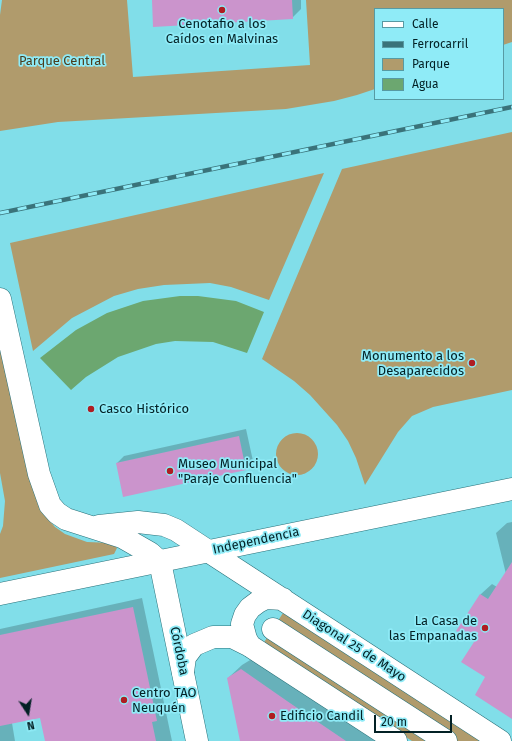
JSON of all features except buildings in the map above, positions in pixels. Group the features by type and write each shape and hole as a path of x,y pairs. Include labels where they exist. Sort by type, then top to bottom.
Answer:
{"main road":[{"path":"0,299 45,495 57,513 66,519 122,537 150,553 160,562"},
{"name":"Independencia","path":"0,594 512,488"},
{"name":"Diagonal 25 de Mayo","path":"91,527 138,522 164,525 176,530 500,741"},
{"name":"Córdoba","path":"160,562 197,741"},
{"path":"250,646 246,639 242,624 245,615 250,608 266,598 283,599"},
{"path":"273,629 446,741"},
{"path":"183,672 185,658 189,651 203,641 223,636 232,637 250,646 396,741"}],"green space":[{"name":"Parque Central","path":"2,0 127,0 133,77 310,65 306,0 512,0 512,42 504,45 504,8 374,8 374,89 357,95 334,101 286,109 58,122 0,131 0,15"},
{"path":"512,132 512,390 433,407 412,416 398,432 365,485 356,458 348,441 337,425 310,395 294,381 262,359 342,169"},
{"path":"324,173 269,300 231,287 210,283 164,285 138,289 114,296 72,318 33,351 10,243"},
{"path":"0,340 33,488 40,510 55,527 65,534 87,542 112,543 117,548 114,554 0,578 0,534 3,526 5,501 0,473"},
{"path":"293,433 301,433 309,436 315,442 318,454 315,466 309,472 301,475 293,475 285,472 279,466 276,458 276,450 279,442 285,436"},
{"path":"283,613 481,741 412,741 263,644"}],"water":[{"path":"180,296 198,296 236,301 264,312 247,353 213,342 175,341 156,344 118,357 86,377 71,390 40,358 76,330 107,313 143,301"}],"railway":[{"path":"0,213 512,107"}],"place":[{"name":"Cenotafio a los Caídos en Malvinas","path":"222,10"},
{"name":"Monumento a los Desaparecidos","path":"472,363"},
{"name":"Casco Histórico","path":"91,409"},
{"name":"Museo Municipal \"Paraje Confluencia\"","path":"170,471"},
{"name":"La Casa de las Empanadas","path":"485,628"},
{"name":"Centro TAO Neuquén","path":"124,700"},
{"name":"Edificio Candil","path":"272,716"}]}
